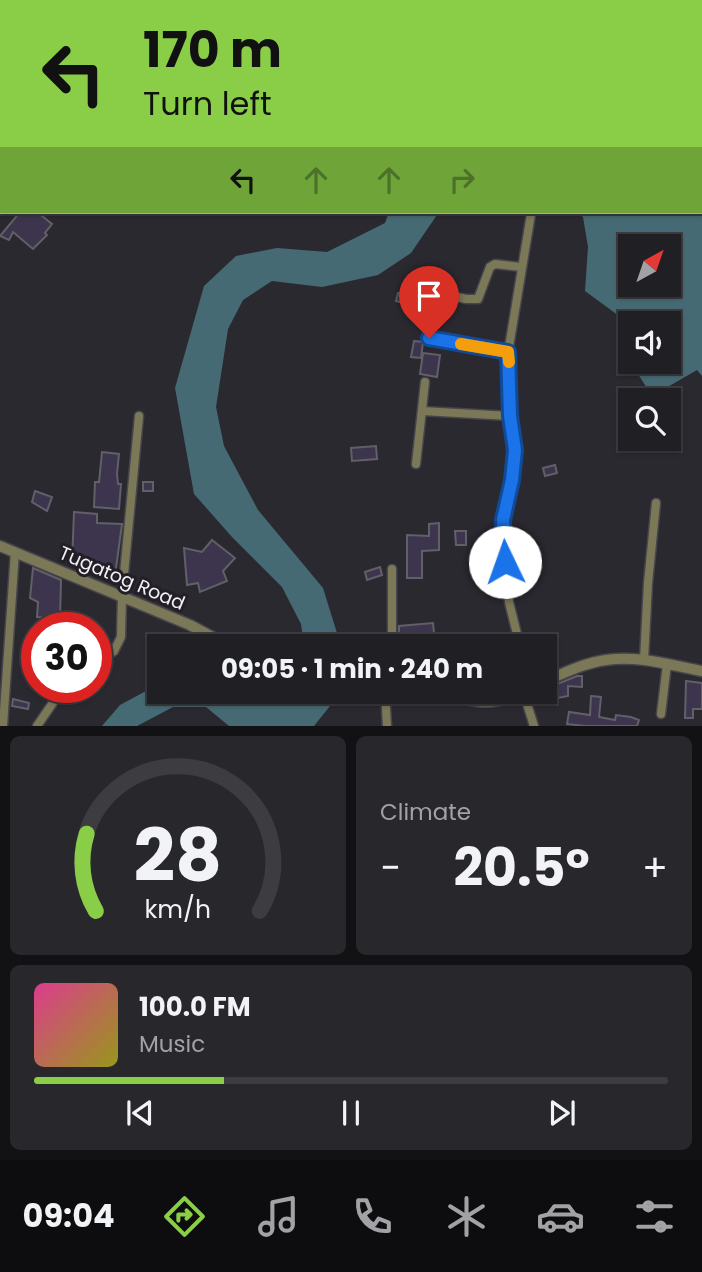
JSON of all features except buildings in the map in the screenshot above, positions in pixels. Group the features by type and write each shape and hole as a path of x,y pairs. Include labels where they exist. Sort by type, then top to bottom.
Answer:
{"street":[{"path":"517,634 509,603 503,542 503,520 515,465 508,352 531,214"},
{"path":"427,290 478,299 490,267 495,264 521,267"},
{"path":"429,338 508,352"},
{"path":"416,464 425,382"},
{"path":"422,411 510,416"},
{"path":"112,650 119,644 139,416"},
{"path":"644,660 656,503"},
{"name":"Tugatog Road","path":"0,546 207,634"},
{"path":"4,726 4,683 15,552"},
{"path":"392,569 392,634"},
{"path":"557,677 603,660 644,660 702,671"},
{"path":"661,714 667,664"},
{"path":"37,726 53,703"},
{"path":"385,704 387,726"},
{"path":"527,704 534,726"}],"water":[{"path":"388,214 438,214 411,253 378,275 322,287 272,281 243,300 228,329 216,407 224,446 258,510 323,588 337,634 302,634 301,624 282,587 194,494 175,388 204,286 236,256 277,248 327,252 385,223"},
{"path":"578,214 702,214 702,376 697,370 666,388 647,388 638,374 681,374 681,311 618,311 618,315 585,291 588,247 583,217"},
{"path":"147,690 147,704 332,704 314,726 229,726 206,707 173,707 137,726 102,726 120,705"}],"slow traffic":[{"path":"461,344 508,352 509,362"}],"route":[{"path":"429,338 508,352 515,465 503,520 505,562"}]}
